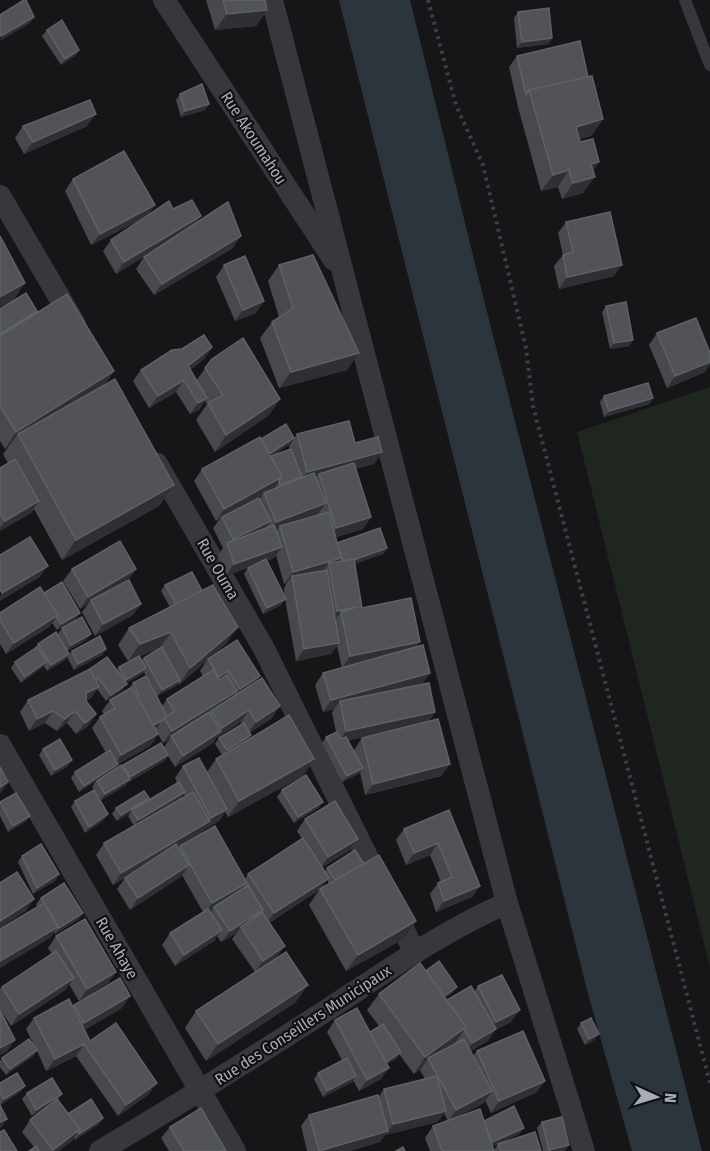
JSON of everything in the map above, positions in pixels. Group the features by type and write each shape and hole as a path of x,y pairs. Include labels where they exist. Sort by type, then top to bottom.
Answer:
{"street":[{"name":"Rue Akoumahou","path":"164,0 344,275"},
{"path":"272,0 507,903 584,1151"},
{"path":"0,196 87,343"},
{"name":"Rue Ouma","path":"145,444 263,647 415,953"},
{"name":"Rue Ahaye","path":"0,745 235,1151"},
{"name":"Rue des Conseillers Municipaux","path":"100,1151 200,1092 415,953 476,916 507,903"}],"lane":[{"path":"686,0 710,65"}],"path":[{"path":"428,0 456,105 483,165 526,348 533,406 710,1083"}],"shaded area":[{"path":"339,0 410,0 487,312 702,1151 632,1151 587,990"},
{"path":"710,387 710,968 577,432"}],"building":[{"path":"24,0 34,17 1,36 0,15"},
{"path":"223,0 265,0 267,10 227,14"},
{"path":"549,8 552,38 522,42 518,12"},
{"path":"62,20 79,50 65,59 47,30"},
{"path":"580,41 588,77 529,90 526,95 517,56"},
{"path":"592,76 603,119 576,127 580,142 593,139 599,162 591,164 595,177 573,183 569,170 553,175 529,90"},
{"path":"202,84 209,104 185,111 180,94"},
{"path":"90,100 96,114 33,142 23,126"},
{"path":"124,151 155,205 100,234 73,179"},
{"path":"192,200 201,216 124,262 111,240 169,201 173,209"},
{"path":"228,202 241,236 162,284 144,257"},
{"path":"610,212 622,265 567,277 563,255 573,252 566,222"},
{"path":"0,236 25,283 0,297"},
{"path":"313,255 359,353 291,372 272,322 293,308 279,265"},
{"path":"245,256 264,301 243,310 224,265"},
{"path":"26,293 37,311 0,334 0,309"},
{"path":"67,294 114,371 16,432 0,406 0,336"},
{"path":"626,302 633,340 614,343 606,306"},
{"path":"696,318 710,353 710,362 675,376 657,333"},
{"path":"204,335 212,347 188,366 207,398 198,403 184,380 158,396 141,370 172,350 182,349"},
{"path":"243,338 280,399 226,435 208,403 223,395 205,368 212,359"},
{"path":"115,379 174,485 76,540 18,434"},
{"path":"648,383 653,398 609,411 604,396"},
{"path":"349,421 355,443 378,437 382,452 307,472 297,434"},
{"path":"286,424 294,438 269,454 261,439"},
{"path":"260,437 282,477 224,509 202,469"},
{"path":"291,449 302,477 280,485 279,481 282,477 271,456"},
{"path":"15,459 39,501 5,521 0,513 0,468"},
{"path":"354,463 371,517 336,528 319,474"},
{"path":"314,473 326,503 276,522 264,493"},
{"path":"259,498 271,521 233,539 222,517"},
{"path":"329,512 341,558 293,572 280,526"},
{"path":"274,525 282,547 234,564 227,543"},
{"path":"380,528 387,548 354,560 343,561 337,543"},
{"path":"30,537 48,566 2,593 0,555"},
{"path":"120,541 136,569 88,597 72,569"},
{"path":"266,559 286,599 267,608 248,568"},
{"path":"354,559 362,608 411,598 420,642 350,656 341,612 357,607 337,611 329,563"},
{"path":"327,570 339,643 304,649 292,576"},
{"path":"192,572 202,591 176,604 165,585"},
{"path":"129,580 141,604 103,624 91,600"},
{"path":"62,582 80,613 61,624 44,593"},
{"path":"213,585 238,627 190,668 171,632 140,644 129,628"},
{"path":"40,587 58,615 14,643 0,620 0,613"},
{"path":"82,617 91,634 71,645 62,628"},
{"path":"56,632 69,654 51,665 38,644"},
{"path":"100,636 106,649 78,664 72,651"},
{"path":"237,640 260,676 240,689 228,671 219,677 208,659"},
{"path":"423,645 430,673 331,700 323,673"},
{"path":"37,647 47,661 25,677 15,662"},
{"path":"162,647 180,680 162,690 144,658"},
{"path":"139,656 146,668 126,680 119,667"},
{"path":"107,657 127,684 111,695 98,678 95,680 90,669"},
{"path":"90,669 99,687 86,693 86,701 96,714 85,723 75,711 65,719 53,711 37,719 28,700"},
{"path":"213,670 219,680 227,675 237,691 172,731 164,718 174,711 167,699"},
{"path":"146,676 167,716 153,725 137,696 139,695 133,683"},
{"path":"262,678 280,706 256,722 249,710 222,728 211,711"},
{"path":"429,683 435,712 346,731 340,701"},
{"path":"132,687 158,734 121,755 100,717 115,708 110,700"},
{"path":"209,712 221,731 183,756 171,736"},
{"path":"289,715 314,759 239,801 216,759"},
{"path":"438,719 450,764 373,784 362,738"},
{"path":"244,723 251,735 227,750 219,738"},
{"path":"337,732 341,739 346,737 363,768 347,776 326,737"},
{"path":"60,739 72,760 55,770 43,749"},
{"path":"161,743 168,755 130,777 123,765"},
{"path":"110,750 118,764 84,786 75,772"},
{"path":"199,758 227,809 211,818 183,766"},
{"path":"121,765 130,779 105,794 97,781"},
{"path":"0,767 8,782 0,787"},
{"path":"306,775 323,802 298,817 282,790"},
{"path":"179,782 185,792 138,820 132,810"},
{"path":"94,790 108,814 89,827 75,801"},
{"path":"144,791 149,798 121,815 116,808"},
{"path":"193,792 210,821 121,873 104,843"},
{"path":"16,793 30,816 13,826 0,802"},
{"path":"335,801 358,839 328,857 305,819"},
{"path":"449,810 480,886 444,901 438,883 452,877 438,843 414,853 404,829"},
{"path":"215,826 247,883 212,903 180,846"},
{"path":"303,838 329,878 274,913 248,874"},
{"path":"41,844 59,874 37,888 22,856"},
{"path":"176,844 189,865 138,898 125,878"},
{"path":"355,850 364,864 335,880 327,868"},
{"path":"379,855 416,921 358,955 320,889"},
{"path":"17,872 34,899 0,921 0,883"},
{"path":"64,883 83,913 59,928 41,898"},
{"path":"248,885 263,910 230,931 214,907"},
{"path":"44,903 58,927 0,961 0,929"},
{"path":"208,909 222,930 184,955 170,933"},
{"path":"262,912 285,946 263,961 241,927"},
{"path":"85,919 116,972 87,989 56,936"},
{"path":"56,951 74,978 19,1014 2,987"},
{"path":"286,952 308,985 218,1044 196,1011"},
{"path":"439,961 457,987 444,996 426,971"},
{"path":"420,963 466,1027 425,1057 379,994"},
{"path":"502,975 520,1010 496,1022 478,986"},
{"path":"120,978 130,996 84,1023 74,1005"},
{"path":"471,986 496,1029 472,1043 464,1029 466,1027 447,1000"},
{"path":"69,999 90,1041 116,1023 157,1083 126,1105 84,1044 55,1059 34,1018"},
{"path":"357,1008 389,1068 367,1080 335,1020"},
{"path":"0,1010 15,1040 0,1048"},
{"path":"591,1018 599,1034 589,1039 581,1023"},
{"path":"383,1024 401,1052 386,1062 370,1032"},
{"path":"523,1031 545,1081 499,1101 477,1051"},
{"path":"29,1039 37,1050 10,1069 2,1058"},
{"path":"464,1039 492,1091 456,1110 428,1058"},
{"path":"347,1058 356,1076 327,1091 318,1073"},
{"path":"17,1073 25,1086 4,1099 0,1093 0,1083"},
{"path":"437,1076 446,1111 393,1124 384,1089"},
{"path":"52,1078 62,1094 36,1110 27,1093"},
{"path":"378,1095 388,1131 319,1151 309,1115"},
{"path":"57,1099 80,1129 53,1150 30,1120"},
{"path":"91,1099 103,1118 79,1134 80,1129 68,1114"},
{"path":"0,1105 7,1119 0,1122"},
{"path":"514,1106 524,1128 492,1142 484,1121"},
{"path":"201,1108 226,1151 184,1151 170,1127"},
{"path":"480,1109 494,1151 442,1151 433,1126"},
{"path":"562,1117 569,1145 549,1150 542,1122"},
{"path":"4,1130 17,1151 0,1151 0,1132"},
{"path":"535,1132 541,1151 501,1151 498,1144"},
{"path":"36,1146 39,1151 29,1151"}]}
